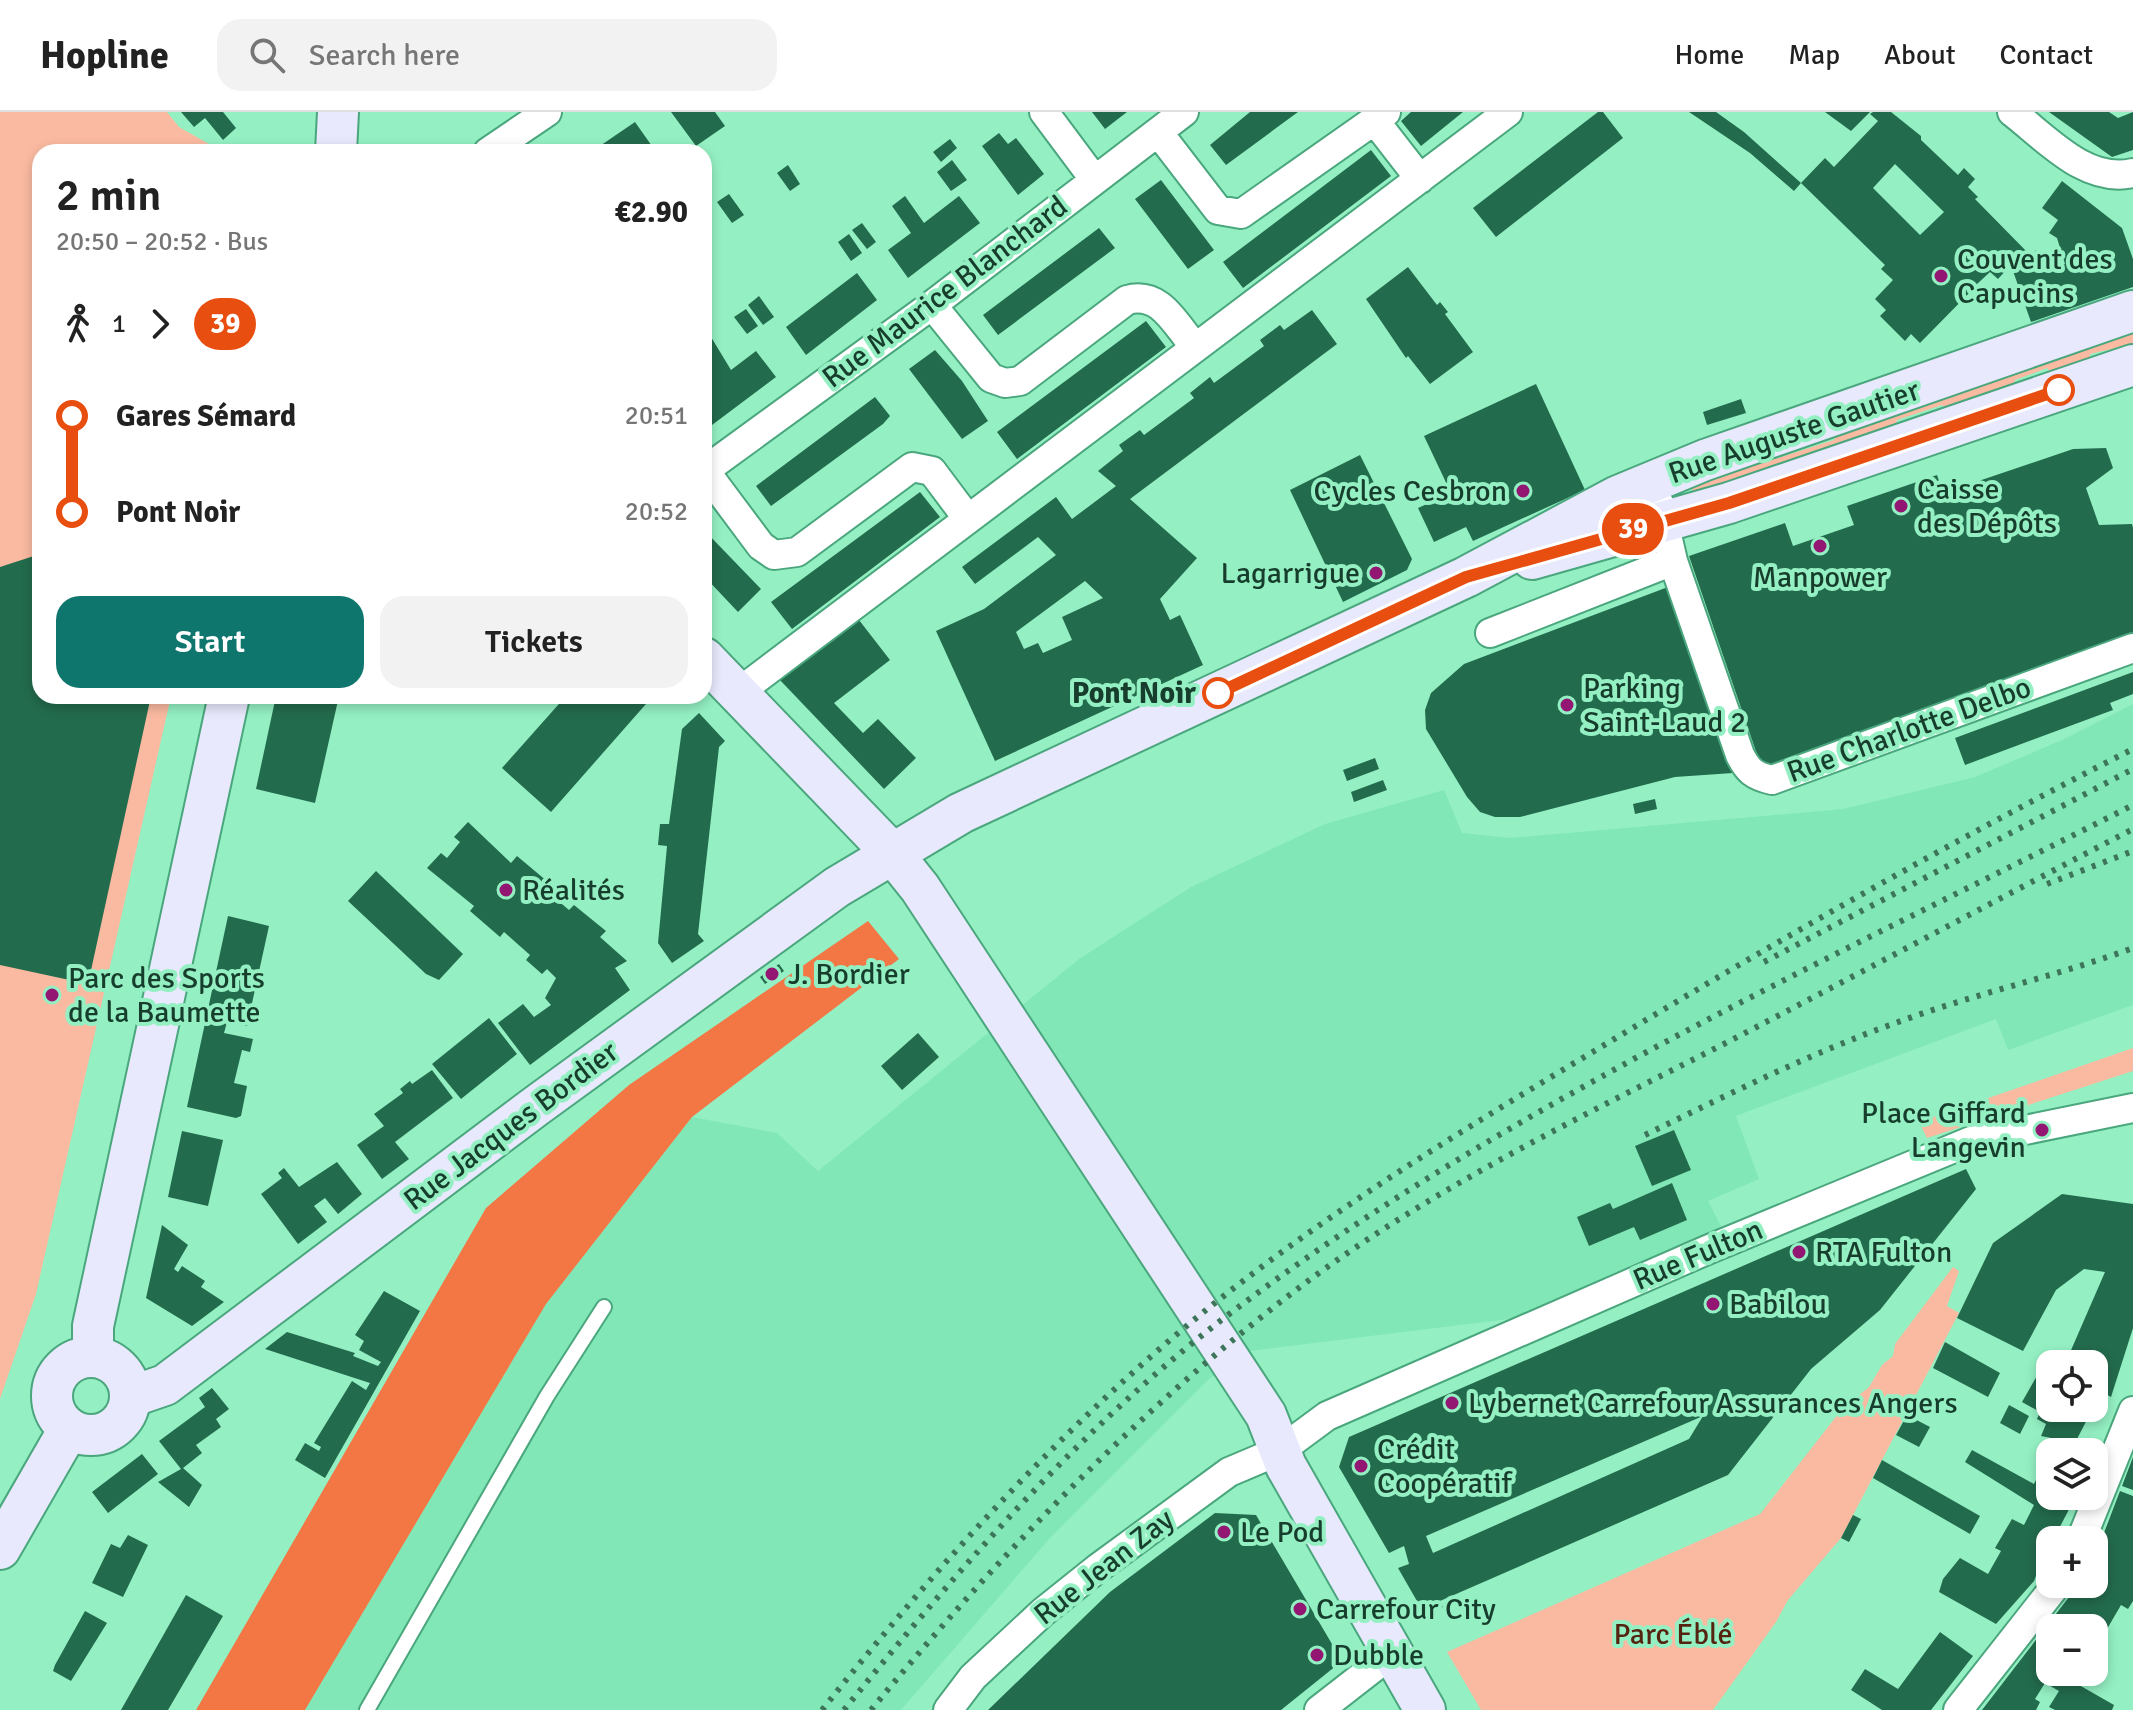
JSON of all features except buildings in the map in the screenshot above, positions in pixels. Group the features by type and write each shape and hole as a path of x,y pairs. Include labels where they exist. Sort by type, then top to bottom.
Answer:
{"street":[{"path":"336,144 338,112"},
{"path":"500,144 547,112"},
{"path":"1044,112 1094,179"},
{"name":"Rue Maurice Blanchard","path":"712,465 932,305 1184,112"},
{"path":"739,692 1508,112"},
{"path":"2012,112 2081,166 2115,176 2133,173"},
{"path":"1158,132 1218,210 1234,215 1248,212 1381,117 1420,179"},
{"path":"932,305 991,378 1005,383 1020,381 1127,300 1136,297 1160,304 1195,347"},
{"name":"Rue Auguste Gautier","path":"892,853 961,813 1466,577 1618,496 2133,311"},
{"name":"Rue Auguste Gautier","path":"1466,577 1729,503 2133,365"},
{"path":"712,482 761,546 774,555 797,552 912,467 932,471 968,519"},
{"name":"Rue Charlotte Delbo","path":"1653,481 1665,519 1684,614 1727,736 1748,771 1772,780 2133,648"},
{"path":"1490,633 1673,561"},
{"path":"712,666 892,853 920,888 1244,1379 1266,1415 1292,1478 1425,1710"},
{"path":"93,1357 93,1326 227,704"},
{"name":"Rue Jacques Bordier","path":"130,1397 165,1385 562,1088 837,887 892,853"},
{"name":"Rue Fulton","path":"1281,1450 1327,1416 1926,1159 1995,1134 2069,1123 2133,1108"},
{"path":"93,1357 119,1369 127,1382 130,1397 124,1417 109,1431 88,1435 69,1429 58,1418 52,1403 55,1380 70,1363 93,1357"},
{"path":"2087,1526 2133,1411"},
{"path":"0,1549 69,1429"},
{"name":"Rue Jean Zay","path":"948,1710 973,1677 1043,1612 1098,1568 1229,1472 1281,1450"},
{"path":"1958,1710 2046,1598"},
{"path":"1319,1710 1391,1654"}],"lane":[{"path":"367,1710 547,1396 604,1307"}],"shaded area":[{"path":"2133,704 2133,1005 2008,1050 1996,1019 1736,1116 1759,1179 1708,1201 1722,1228 1525,1317 1250,1351 1209,1379 1050,1538 901,1710 305,1710 546,1304 692,1117 777,1133 818,1171 1079,959 1191,887 1325,824 1444,790 1462,833 1510,838 1843,809 1975,777 2062,740"},
{"path":"868,921 899,959 692,1117 546,1304 305,1710 196,1710 486,1208 629,1085"}],"green space":[{"name":"Parc des Sports de la Baumette","path":"0,112 167,112 179,127 209,144 32,144 32,704 169,704 36,1294 0,1399"},
{"path":"2133,332 2133,344 2090,354 2090,360 2051,373 2047,368 2015,380 2014,385 1946,409 1942,405 1897,420 1896,426 1694,494 1691,486 1834,440 1838,430"},
{"path":"2133,1048 2133,1071 1927,1138 1919,1122"},
{"name":"Parc Éblé","path":"1953,1267 1959,1271 1947,1306 1959,1313 1841,1538 1788,1600 1776,1622 1713,1710 1481,1710 1447,1652 1760,1514 1842,1409 1869,1387 1882,1365 1893,1356 1895,1344"}],"railway":[{"path":"822,1710 959,1547 1057,1444 1161,1347 1262,1267 1404,1168 1666,1008 1931,856 2133,749"},
{"path":"1764,962 2133,769"},
{"path":"844,1710 932,1604 1073,1451 1174,1358 1334,1239 1443,1169 1669,1040 2133,805"},
{"path":"871,1710 1018,1542 1123,1438 1234,1339 1342,1257 1499,1160 2133,829"},
{"path":"2047,884 2133,851"},
{"path":"1645,1135 1772,1074 1868,1033 2133,948"}],"bus line":[{"name":"39","path":"1218,693 1466,577 1729,503 2059,390"}],"place":[{"name":"Couvent des Capucins","path":"1941,276"},
{"name":"Cycles Cesbron","path":"1523,491"},
{"name":"Caisse des Dépôts","path":"1901,506"},
{"name":"Manpower","path":"1820,546"},
{"name":"Lagarrigue","path":"1376,573"},
{"name":"Pont Noir","path":"1218,693"},
{"name":"Parking Saint-Laud 2","path":"1567,705"},
{"name":"Réalités","path":"506,890"},
{"name":"J. Bordier","path":"772,974"},
{"name":"Parc des Sports de la Baumette","path":"52,995"},
{"name":"Place Giffard Langevin","path":"2042,1130"},
{"name":"RTA Fulton","path":"1799,1252"},
{"name":"Babilou","path":"1713,1304"},
{"name":"Lybernet Carrefour Assurances Angers","path":"1452,1403"},
{"name":"Crédit Coopératif","path":"1361,1466"},
{"name":"Le Pod","path":"1224,1532"},
{"name":"Carrefour City","path":"1300,1609"},
{"name":"Dubble","path":"1317,1655"}]}
